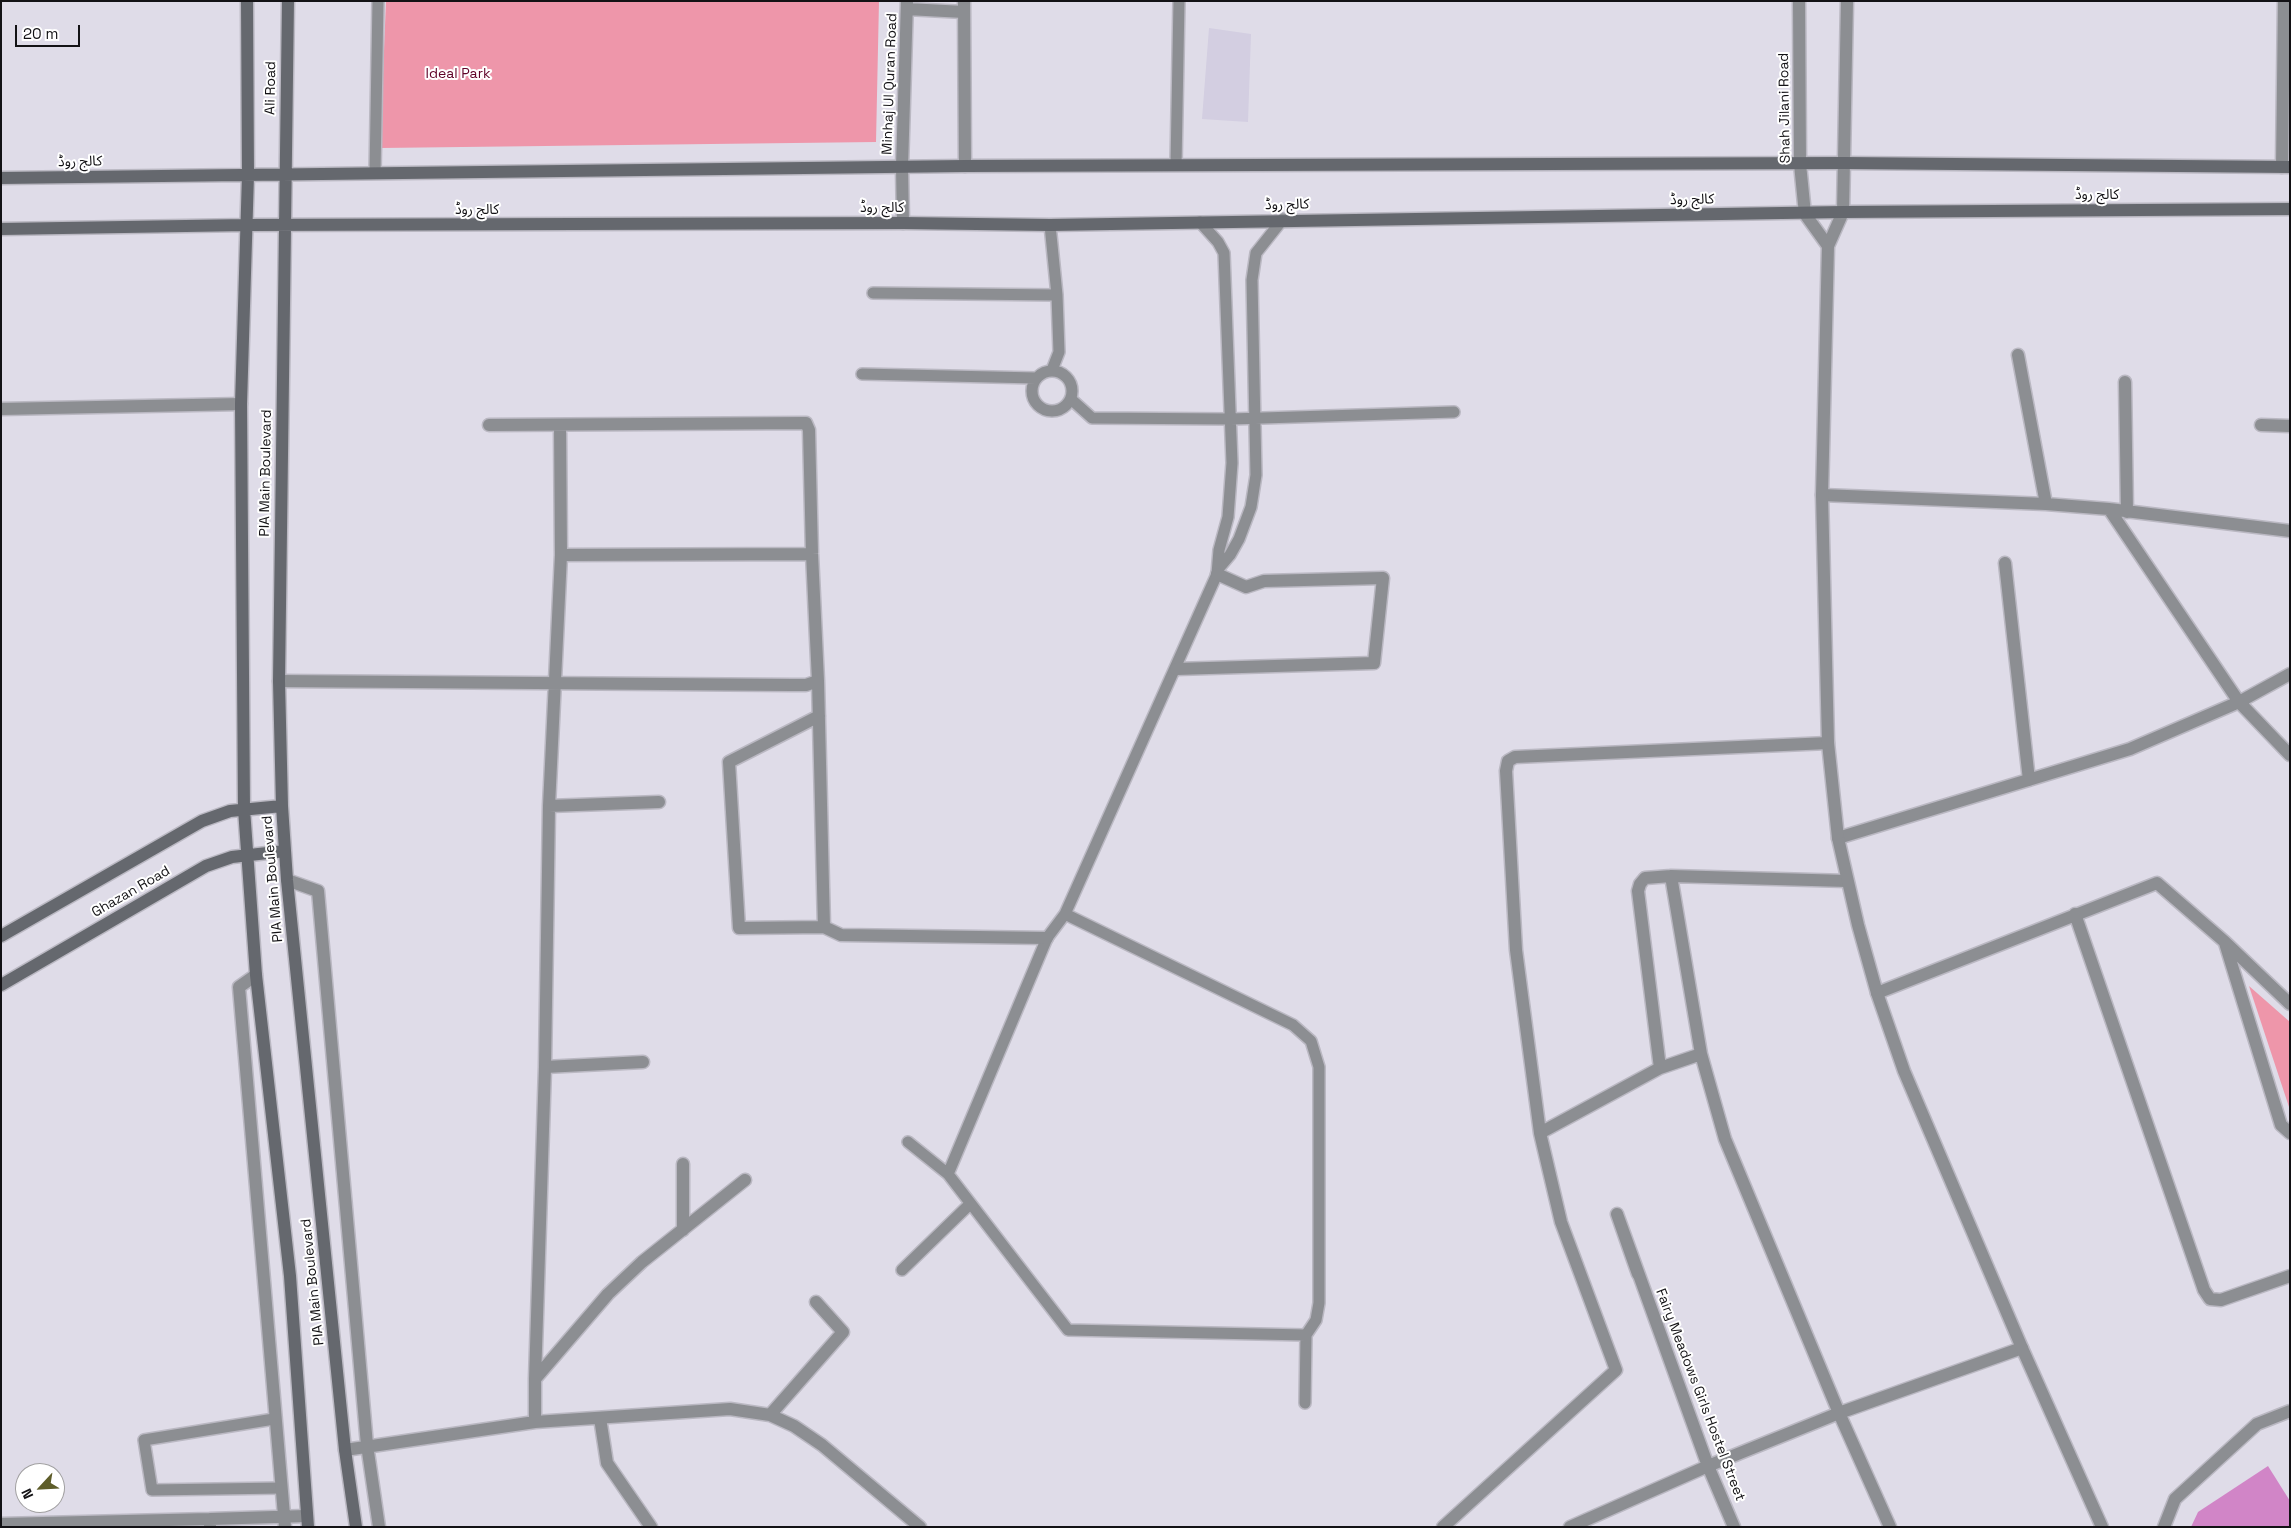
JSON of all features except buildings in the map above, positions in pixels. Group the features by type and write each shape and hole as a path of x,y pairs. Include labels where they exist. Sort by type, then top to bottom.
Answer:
{"main road":[{"name":"Ali Road","path":"247,1 247,225"},
{"name":"Ali Road","path":"284,226 288,1"},
{"path":"285,175 1176,165 1844,163 2286,167"},
{"name":"کالج روڈ","path":"1,178 285,175"},
{"name":"کالج روڈ","path":"247,225 903,223 1050,225 1843,212 2290,209"},
{"path":"1,229 247,225"},
{"name":"PIA Main Boulevard","path":"247,225 241,404 244,809 256,975 290,1276 307,1522"},
{"name":"PIA Main Boulevard","path":"284,226 278,681 282,806 287,880 345,1450 356,1527"},
{"name":"Ghazan Road","path":"1,936 202,821 217,815 244,809 282,806"},
{"name":"Ghazan Road","path":"1,985 206,866 222,859 247,854 285,851"}],"street":[{"name":"Shah Jilani Road","path":"1799,1 1800,164 1805,214"},
{"path":"1847,1 1843,212 1828,246 1822,495 1828,743 1838,838 1847,881 1877,993 1904,1070 2022,1348 2102,1527"},
{"path":"2284,1 2286,167"},
{"path":"907,5 964,7 965,166"},
{"name":"Minhaj Ul Quran Road","path":"903,223 902,167 907,5"},
{"path":"1805,214 1828,246"},
{"path":"2018,355 2046,504"},
{"path":"2125,382 2127,512"},
{"path":"1,409 241,404"},
{"path":"489,425 806,423 809,430 818,681 824,927"},
{"path":"535,1422 545,1067 549,806 553,683 561,555 560,425"},
{"path":"2261,425 2290,426"},
{"path":"1822,495 2046,504 2109,509 2290,531"},
{"path":"2109,509 2239,702 2290,755"},
{"path":"561,555 812,554"},
{"path":"2005,563 2029,780"},
{"path":"1176,670 1374,663 1383,578 1264,581 1246,587 1218,571"},
{"path":"1838,838 2130,749 2239,702 2290,674"},
{"path":"278,681 792,686 806,685 818,681"},
{"path":"819,716 729,762 740,928 824,927 841,935 1048,938"},
{"path":"1443,1527 1616,1370 1561,1222 1540,1133 1516,950 1506,771 1508,761 1515,757 1828,743"},
{"path":"549,806 659,802"},
{"path":"1660,1068 1638,891 1640,884 1645,878 1671,876 1847,881"},
{"path":"1671,876 1700,1054 1725,1139 1839,1413 1890,1527"},
{"path":"287,880 318,891 366,1445 379,1527"},
{"path":"1877,993 2157,883 2225,942 2290,1004"},
{"path":"2075,914 2204,1290 2210,1299 2221,1300 2290,1276"},
{"path":"2225,942 2281,1125 2290,1133"},
{"path":"256,975 239,986 284,1522"},
{"path":"1540,1133 1660,1068 1700,1054"},
{"path":"545,1067 642,1062"},
{"path":"683,1164 683,1230"},
{"path":"535,1379 608,1294 642,1262 746,1180"},
{"name":"Fairy Meadows Girls Hostel Street","path":"1638,1274 1708,1466 1734,1527"},
{"path":"770,1415 843,1332 816,1302"},
{"path":"1570,1527 1708,1466 1839,1413 2022,1348"},
{"path":"345,1450 366,1445 535,1422 730,1409 770,1415 794,1426 822,1444 920,1527"},
{"path":"2164,1527 2175,1499 2243,1436 2257,1424 2290,1412"},
{"path":"600,1418 607,1463 651,1527"},
{"path":"1,1524 307,1522"}],"lane":[{"path":"374,173 378,1"},
{"path":"1176,165 1179,1"},
{"path":"948,1174 1048,938 1065,914 1176,670 1218,571 1239,539 1251,507 1256,476 1252,280 1256,253 1266,238 1283,220"},
{"path":"1200,222 1218,242 1224,253 1231,419 1231,488 1228,516 1219,550 1218,571"},
{"path":"1050,225 1057,295 1059,352 1052,370"},
{"path":"873,293 1057,295"},
{"path":"1052,370 1065,374 1073,386 1072,400 1062,410 1048,412 1036,404 1032,391 1036,378 1043,372 1052,370"},
{"path":"862,374 1036,378"},
{"path":"1072,400 1092,418 1231,419 1454,412"},
{"path":"1065,914 1293,1025 1310,1040 1319,1067 1319,1302 1316,1320 1306,1335 1306,1403"},
{"path":"908,1142 948,1174 1068,1330 1306,1335"},
{"path":"902,1270 970,1204"},
{"path":"274,1419 144,1440 152,1490 281,1488"}],"shaded area":[{"path":"1209,28 1251,34 1248,122 1202,119"}],"green space":[{"name":"Ideal Park","path":"386,1 879,1 876,142 380,148"},
{"path":"2249,986 2290,1022 2290,1110"}]}
